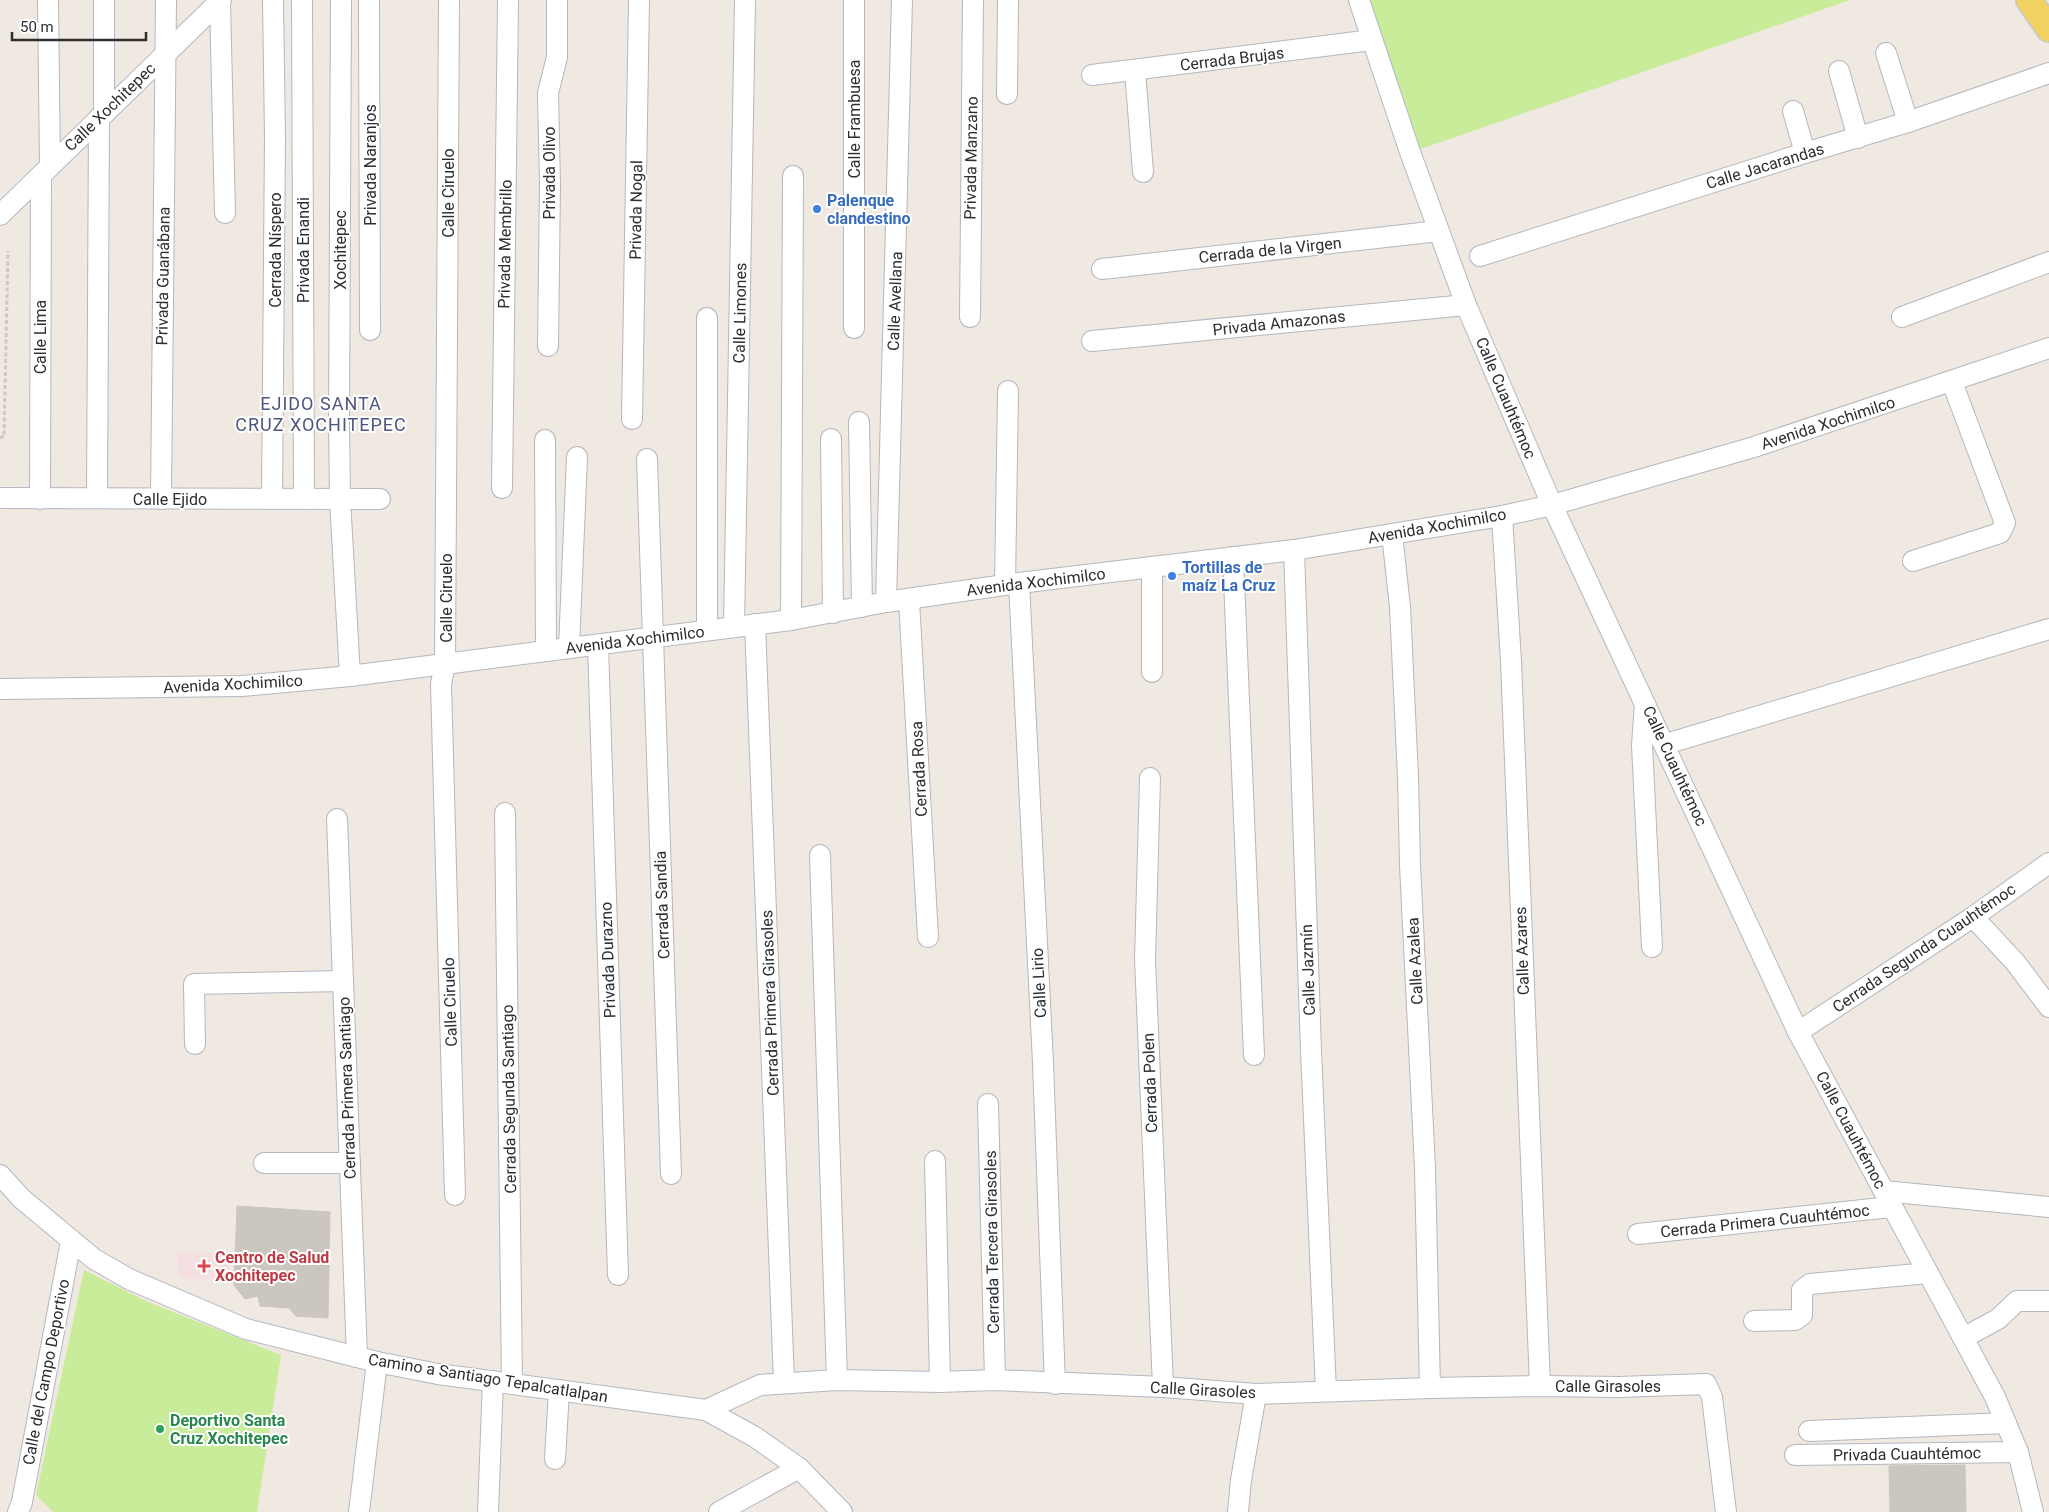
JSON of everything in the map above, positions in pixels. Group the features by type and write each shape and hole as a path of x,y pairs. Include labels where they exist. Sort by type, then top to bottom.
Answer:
{"main road":[{"path":"2029,0 2049,29"}],"street":[{"name":"Calle Lima","path":"40,499 48,0"},
{"path":"97,498 99,237 104,0"},
{"name":"Privada Guanábana","path":"161,499 166,0"},
{"name":"Calle Xochitepec","path":"0,215 220,0"},
{"path":"220,0 225,213"},
{"name":"Cerrada Níspero","path":"272,499 275,147 273,0"},
{"name":"Privada Enandi","path":"302,0 304,499"},
{"name":"Xochitepec","path":"340,500 341,0"},
{"name":"Privada Naranjos","path":"369,0 370,330"},
{"name":"Calle Ciruelo","path":"449,0 445,664 441,684 455,1195"},
{"name":"Privada Membrillo","path":"502,488 508,0"},
{"name":"Privada Olivo","path":"548,346 550,185 548,93 557,57 557,0"},
{"name":"Privada Nogal","path":"632,419 639,0"},
{"name":"Calle Limones","path":"734,627 745,0"},
{"name":"Calle Frambuesa","path":"854,0 854,328"},
{"name":"Calle Avellana","path":"886,602 902,0"},
{"name":"Privada Manzano","path":"970,317 973,0"},
{"path":"1006,94 1008,0"},
{"name":"Calle Cuauhtémoc","path":"1359,0 1438,231 1466,305 1552,504 1666,744 1798,1032 1995,1397 2018,1452 2033,1512"},
{"name":"Cerrada Brujas","path":"1092,75 1372,40"},
{"path":"1886,53 1908,122"},
{"path":"1136,71 1143,172"},
{"path":"1839,71 1858,138"},
{"name":"Calle Jacarandas","path":"1480,256 1908,122 2049,73"},
{"path":"1793,111 1804,153"},
{"path":"791,620 793,176"},
{"name":"Cerrada de la Virgen","path":"1102,269 1438,231"},
{"path":"1902,317 2049,262"},
{"name":"Privada Amazonas","path":"1092,341 1466,305"},
{"path":"707,318 707,630"},
{"name":"Avenida Xochimilco","path":"0,688 242,686 350,676 791,620 886,602 1012,584 1294,550 1502,516 1552,504 1754,447 2049,348"},
{"path":"1913,561 2000,533 2005,523 1952,382"},
{"name":"Calle Lirio","path":"1008,390 1012,584 1043,1063 1055,1384"},
{"path":"859,422 862,607"},
{"path":"831,439 833,613"},
{"path":"544,440 546,651"},
{"path":"569,648 577,457"},
{"name":"Cerrada Sandia","path":"647,459 671,1174"},
{"name":"Calle Ejido","path":"0,498 380,500"},
{"path":"340,500 350,676"},
{"name":"Calle Azares","path":"1502,516 1511,661 1540,1386"},
{"name":"Calle Azalea","path":"1392,534 1400,607 1408,777 1410,865 1424,1168 1430,1388"},
{"name":"Calle Jazmín","path":"1294,550 1312,1071 1326,1391"},
{"path":"1232,557 1254,1055"},
{"path":"1152,567 1152,672"},
{"name":"Cerrada Rosa","path":"909,600 928,938"},
{"name":"Cerrada Primera Girasoles","path":"755,624 784,1382"},
{"path":"1666,744 2049,629"},
{"name":"Privada Durazno","path":"598,645 618,1275"},
{"path":"1645,702 1642,744 1652,947"},
{"name":"Cerrada Polen","path":"1150,778 1145,959 1163,1387"},
{"name":"Cerrada Segunda Santiago","path":"488,1512 503,1382 505,813"},
{"name":"Cerrada Primera Santiago","path":"337,819 357,1357"},
{"path":"820,855 837,1380"},
{"name":"Cerrada Segunda Cuauhtémoc","path":"1798,1032 1973,917 2049,863"},
{"path":"1973,917 2015,962 2049,1007"},
{"path":"195,1044 194,984 343,981"},
{"name":"Cerrada Tercera Girasoles","path":"988,1104 995,1380"},
{"path":"935,1161 940,1382"},
{"path":"264,1163 350,1162"},
{"name":"Camino a Santiago Tepalcatlalpan","path":"0,1174 22,1199 94,1259 129,1279 246,1330 377,1362 438,1374 706,1410 755,1437 799,1468 842,1512"},
{"name":"Cerrada Primera Cuauhtémoc","path":"1638,1234 1888,1199 2049,1207"},
{"name":"Calle del Campo Deportivo","path":"24,1509 71,1241"},
{"path":"1754,1321 1795,1320 1802,1316 1802,1290 1810,1284 1928,1273"},
{"path":"1963,1338 1998,1319 2017,1301 2049,1301"},
{"path":"359,1512 377,1362"},
{"name":"Calle Girasoles","path":"706,1410 760,1385 837,1380 940,1382 995,1380 1163,1387 1256,1394 1430,1388 1540,1386 1619,1388 1706,1384 1712,1397 1726,1512"},
{"path":"555,1460 559,1390"},
{"path":"1238,1512 1241,1480 1256,1394"},
{"path":"1809,1431 2006,1423"},
{"name":"Privada Cuauhtémoc","path":"1795,1455 2018,1452"},
{"path":"719,1512 799,1468"}],"path":[{"path":"0,438 4,437 8,251"}],"shaded area":[{"name":"Centro de Salud Xochitepec","path":"177,1253 230,1253 229,1280 179,1278"}],"green space":[{"path":"1363,0 1850,0 1412,152"},
{"name":"Deportivo Santa Cruz Xochitepec","path":"84,1270 148,1302 281,1355 257,1512 53,1512 36,1495"}],"building":[{"path":"237,1206 330,1212 328,1318 296,1316 289,1308 260,1306 258,1296 245,1299 234,1285"},
{"path":"1965,1465 1966,1512 1890,1512 1889,1466"}],"place":[{"name":"Palenque clandestino","path":"817,209"},
{"name":"Tortillas de maíz La Cruz","path":"1172,576"},
{"name":"Centro de Salud Xochitepec","path":"204,1266"},
{"name":"Deportivo Santa Cruz Xochitepec","path":"160,1429"}],"district":[{"name":"EJIDO SANTA CRUZ XOCHITEPEC","path":"321,413"}]}
